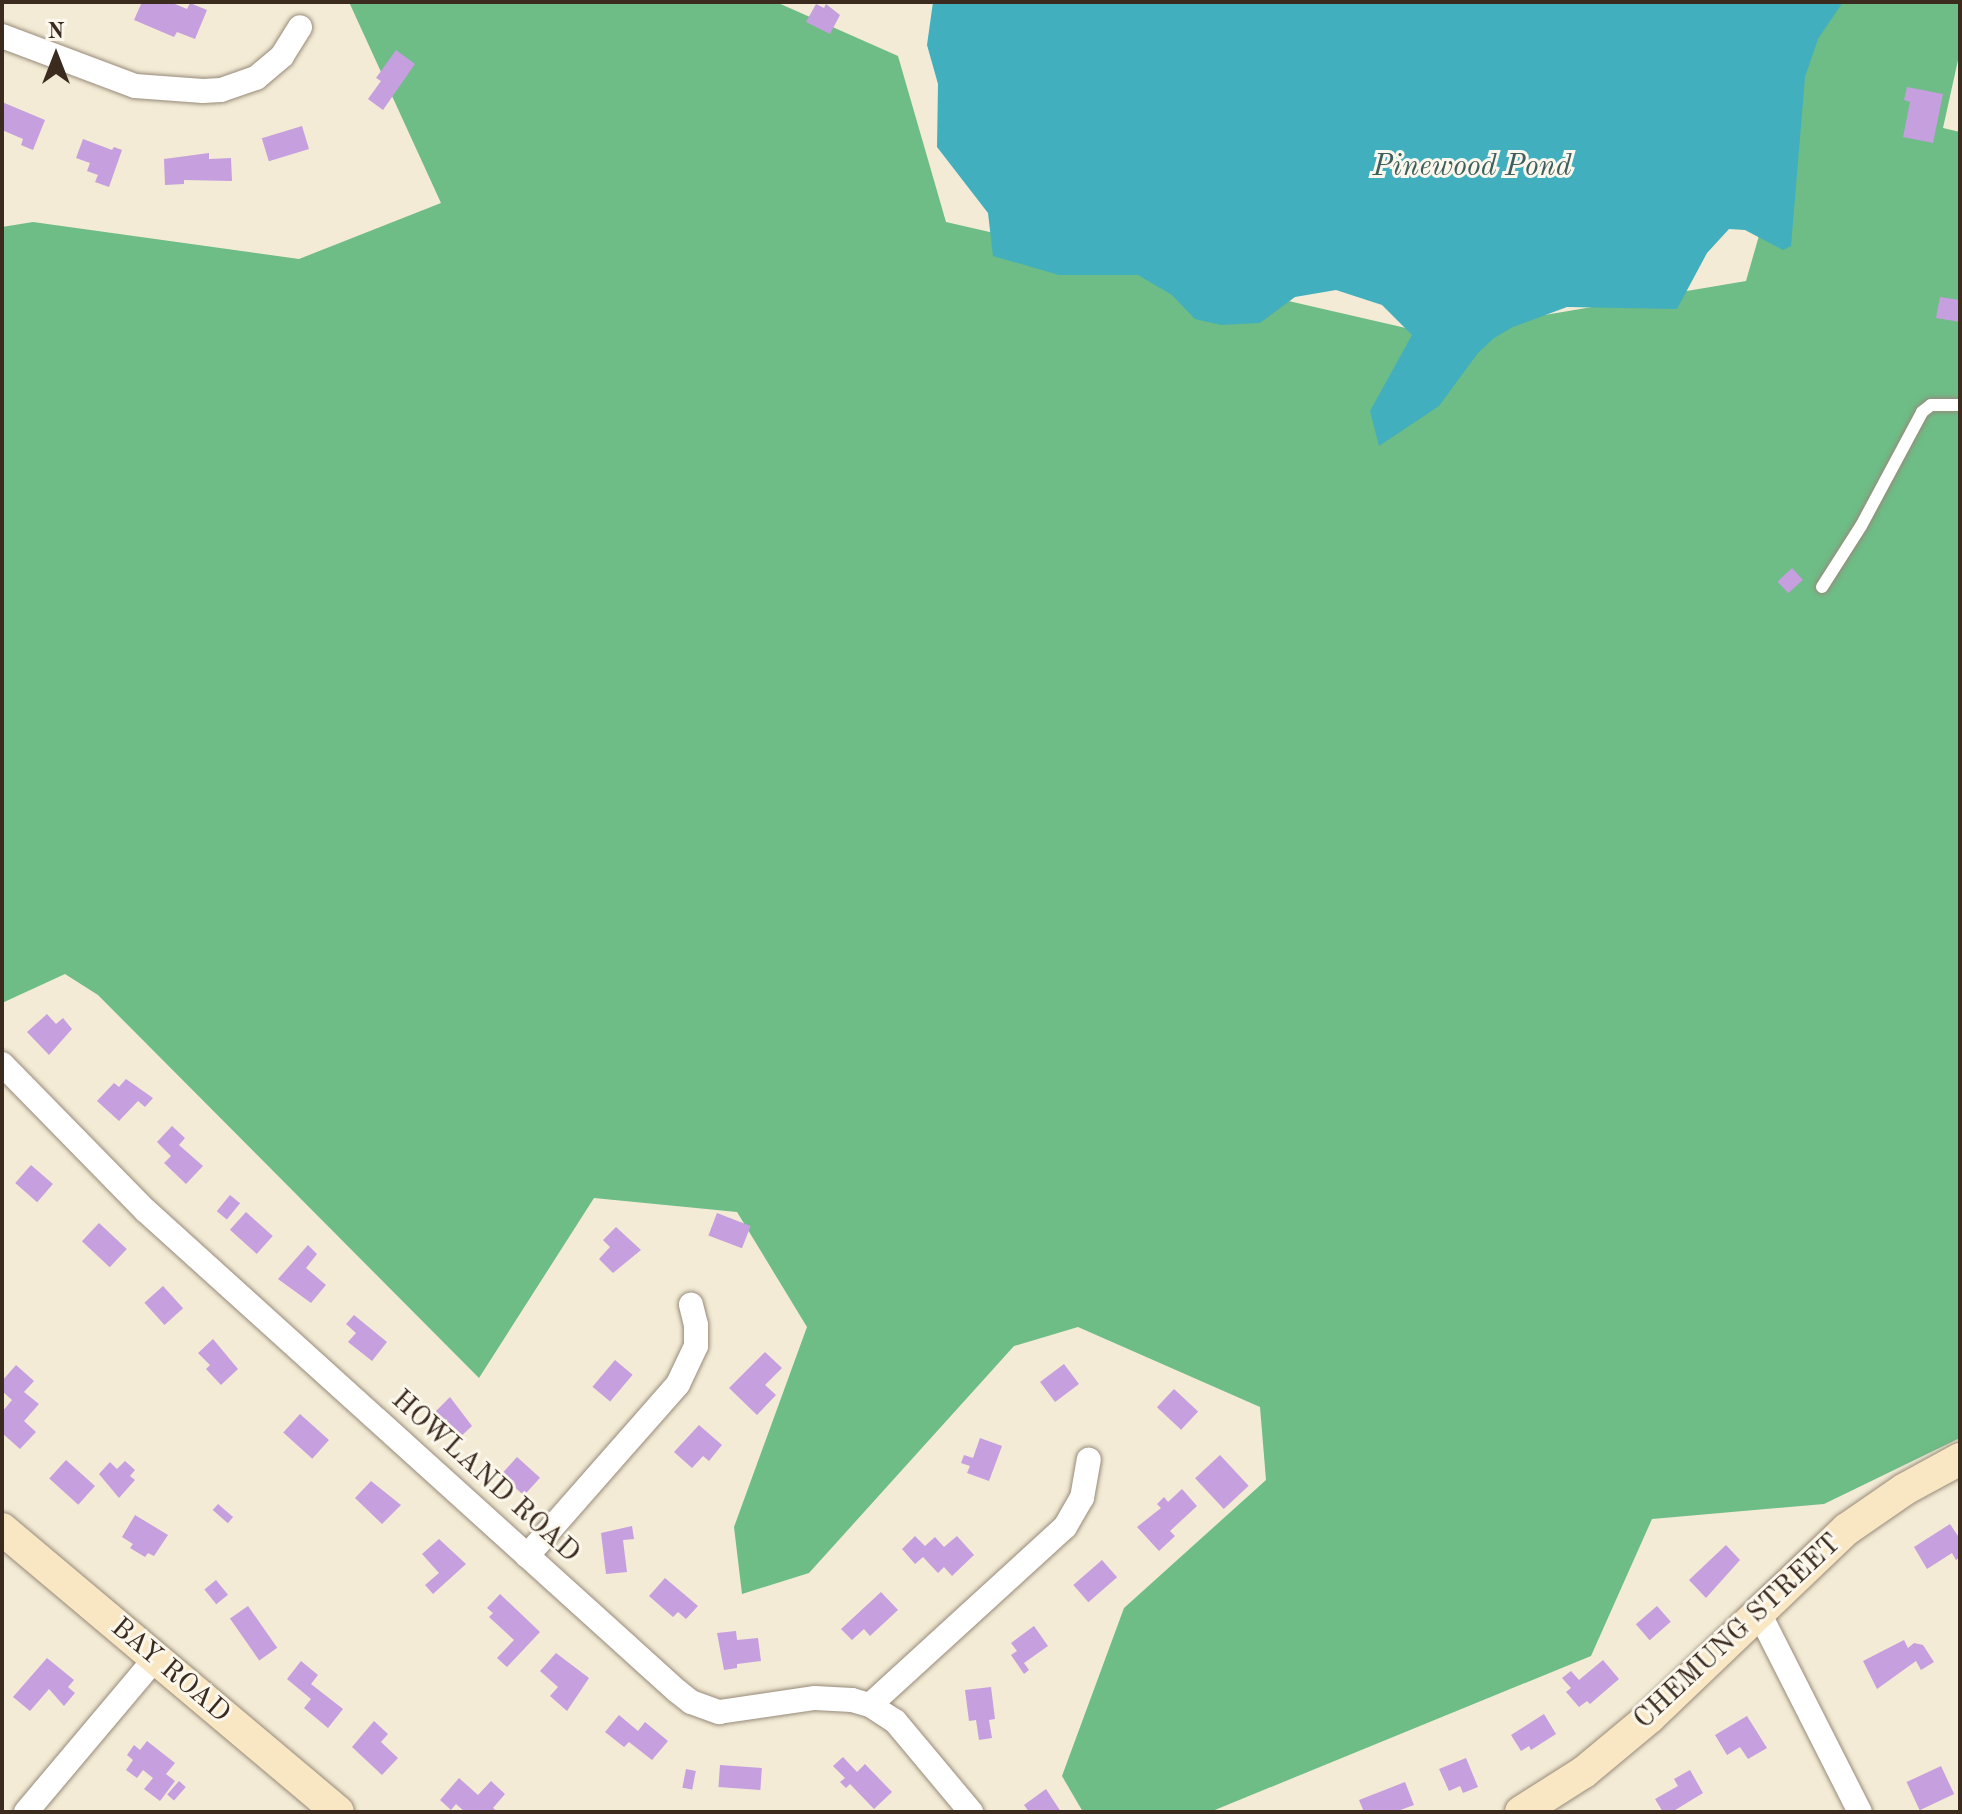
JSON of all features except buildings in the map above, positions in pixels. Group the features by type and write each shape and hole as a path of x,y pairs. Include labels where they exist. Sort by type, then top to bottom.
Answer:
{"street":[{"path":"2,36 135,86 203,91 240,85 263,73 282,56 300,27"},
{"name":"HOWLAND ROAD","path":"2,1064 145,1210 677,1691 704,1708 735,1711 815,1698 852,1700 870,1705 895,1721 971,1812"},
{"path":"527,1556 678,1384 696,1346 696,1325 691,1305"},
{"name":"CHEMUNG STREET","path":"1521,1812 1604,1757 1867,1513 1960,1459"},
{"path":"870,1705 1059,1534 1082,1498 1089,1460"},
{"name":"BAY ROAD","path":"2,1529 338,1812"},
{"path":"1759,1613 1860,1812"},
{"path":"26,1812 154,1660"}],"lane":[{"path":"1822,587 1861,526 1922,412 1937,403 1960,405"}],"green space":[{"path":"349,2 776,2 898,56 946,222 1432,334 1746,281 1826,2 1960,2 1960,51 1943,128 1960,132 1960,1438 1824,1504 1652,1519 1591,1656 1210,1812 1083,1812 1062,1776 1124,1608 1266,1480 1260,1407 1078,1327 1014,1346 809,1573 742,1594 734,1527 807,1327 737,1212 594,1198 479,1378 98,995 65,974 2,1003 2,227 33,222 299,259 441,203"}],"water":[{"name":"Pinewood Pond","path":"933,2 1843,2 1818,39 1805,77 1791,246 1783,250 1745,230 1729,229 1707,253 1677,309 1567,307 1513,327 1494,338 1478,353 1439,406 1379,446 1370,411 1412,335 1382,305 1336,290 1295,297 1260,323 1221,325 1195,319 1172,295 1138,275 1059,275 993,256 988,213 937,147 938,84 927,45"}]}
